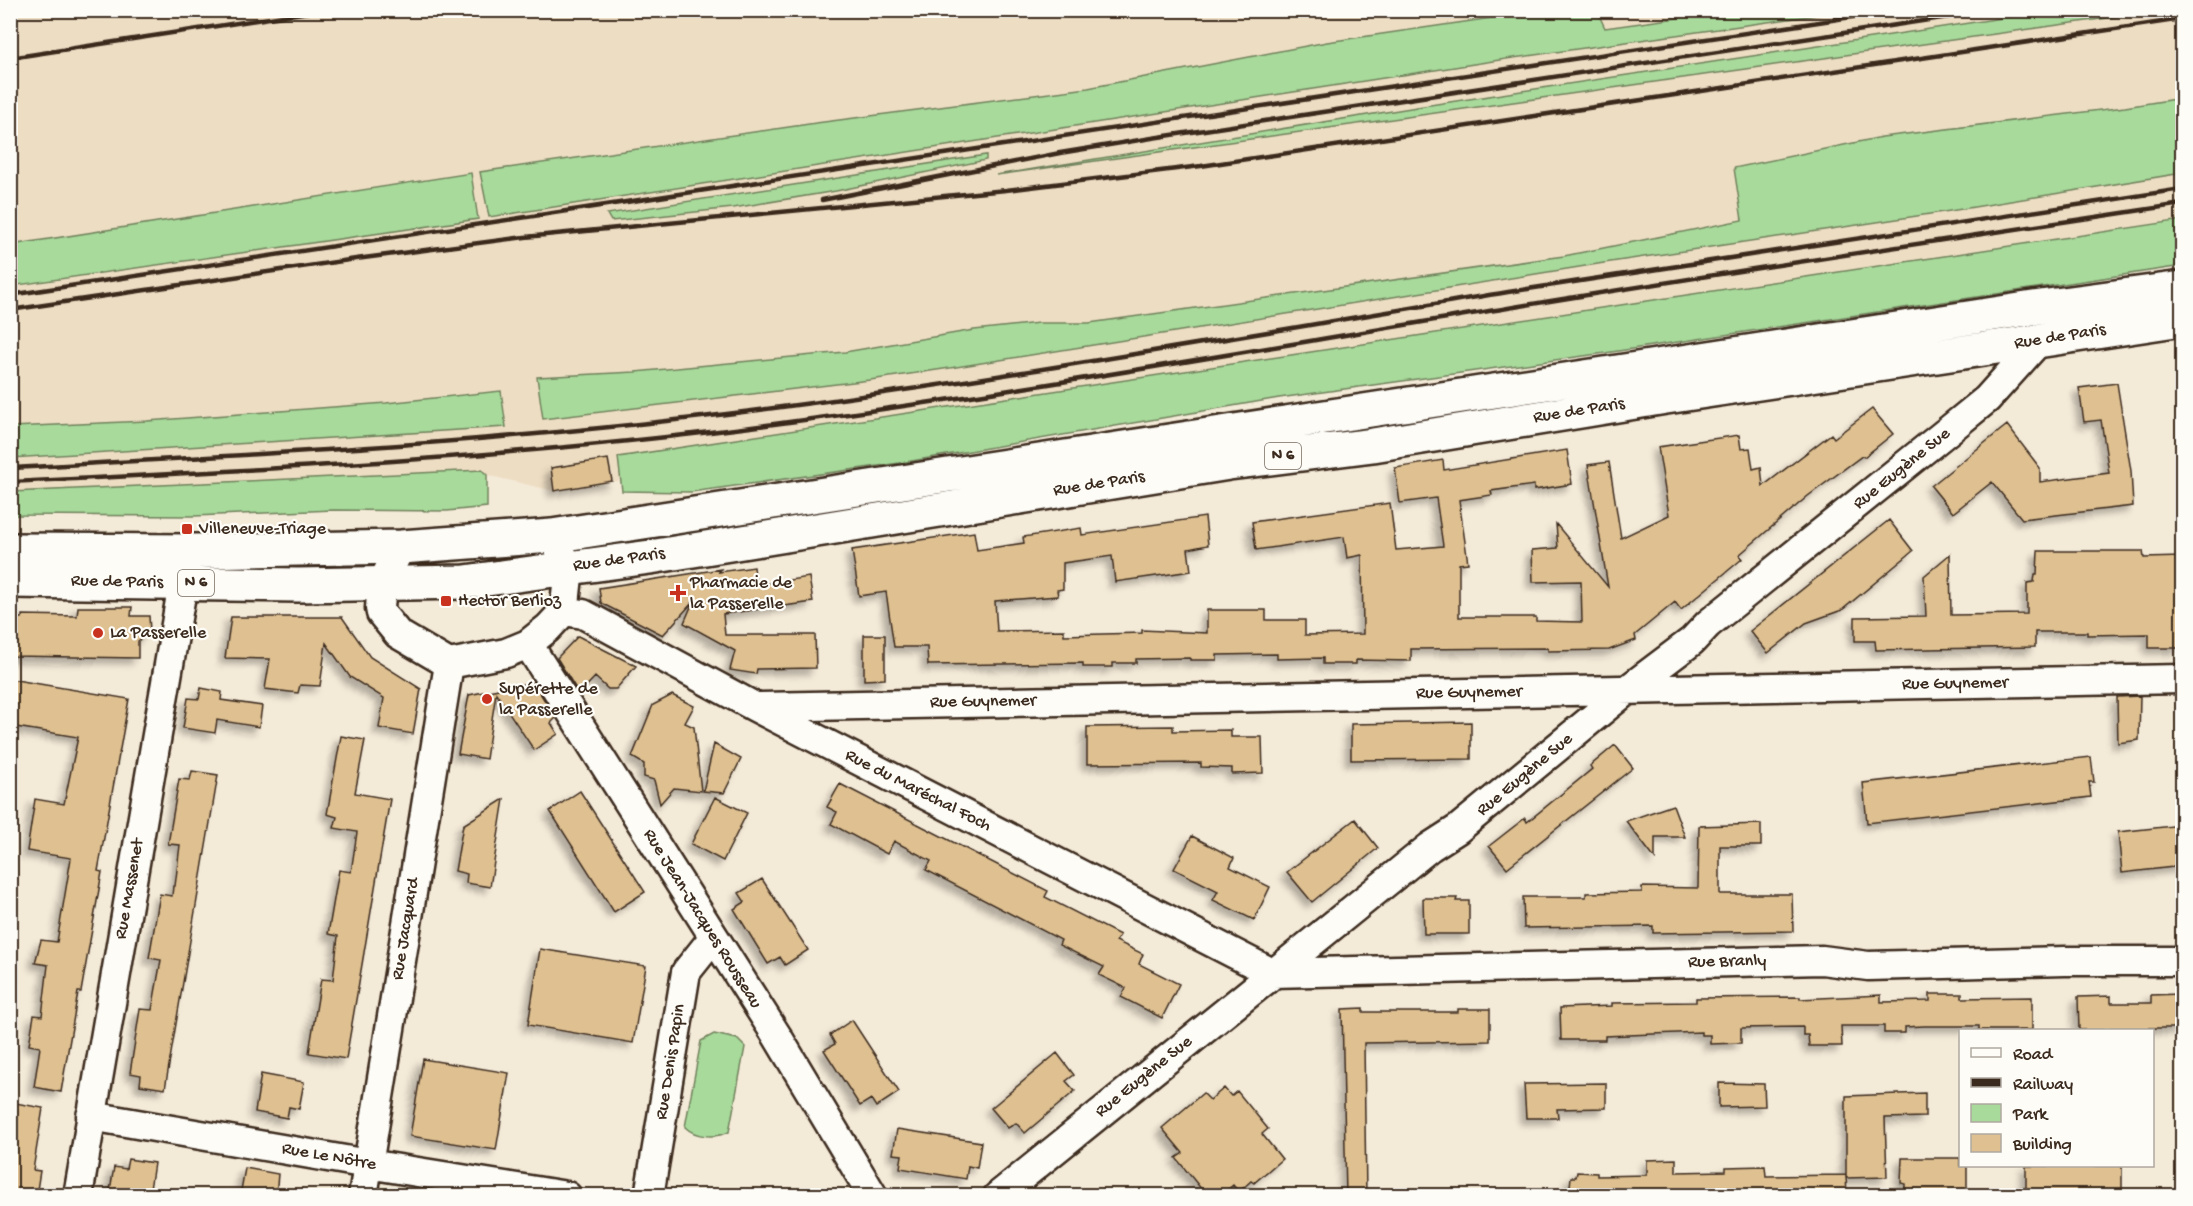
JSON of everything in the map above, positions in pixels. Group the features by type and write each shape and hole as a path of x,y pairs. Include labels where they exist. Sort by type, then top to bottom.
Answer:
{"main road":[{"name":"Rue de Paris","path":"10,550 197,551 401,547 552,536 2033,308 2182,288"},
{"name":"Rue de Paris","path":"10,581 312,585 465,582 650,556 1229,463 1373,445 1666,396 2182,319"}],"street":[{"name":"Rue Eugène Sue","path":"998,1196 1272,973 1430,847 1458,829 1627,690 1692,641 1708,624 1987,399 2039,340"},
{"path":"401,547 382,583 380,608 398,634 449,663 506,653 528,644 564,611 568,567 552,536"},
{"name":"Rue Massenet","path":"78,1196 183,583"},
{"name":"Rue du Maréchal Foch","path":"564,611 583,614 755,707 1272,973"},
{"name":"Rue Jean-Jacques Rousseau","path":"528,644 777,1036 873,1196"},
{"name":"Rue Jacquard","path":"363,1196 449,663"},
{"name":"Rue Guynemer","path":"755,707 2182,679"},
{"name":"Rue Denis Papin","path":"649,1196 686,972 714,937"},
{"name":"Rue Branly","path":"1272,973 1822,960 1868,966 2065,961 2182,962"},
{"name":"Rue Le Nôtre","path":"92,1116 567,1196"}],"shaded area":[{"path":"10,11 2182,11 2182,231 554,491 487,475 11,498"}],"green space":[{"path":"1546,10 1597,11 1605,28 1684,17 1685,11 1846,11 1506,59 489,217 480,172 816,123 1088,88 1327,42"},
{"path":"2048,11 2157,11 996,175 1417,107"},
{"path":"2182,98 2182,173 950,368 870,380 543,419 537,377 635,372 845,352 974,330 1039,323 1089,323 1564,256 1742,220 1734,168 1882,137"},
{"path":"986,155 986,160 836,191 733,208 611,221 607,214"},
{"path":"471,173 478,219 11,286 11,245"},
{"path":"2182,220 2182,266 1605,353 1279,398 900,463 691,492 622,491 618,457"},
{"path":"501,391 506,427 11,458 11,427 147,421 386,403"},
{"path":"482,470 487,475 487,507 447,511 333,510 194,516 11,515 11,492"},
{"path":"714,1034 737,1039 745,1047 729,1132 706,1136 685,1127 701,1041"}],"building":[{"path":"2117,383 2131,471 2133,506 2022,519 1992,482 1953,513 1931,486 2007,425 2040,468 2040,482 2109,473 2101,420 2084,422 2079,388"},
{"path":"1872,409 1893,434 1808,496 1739,555 1742,559 1681,610 1675,602 1635,635 1636,640 1609,650 1411,649 1411,661 1356,660 1356,664 1323,664 1323,658 1277,659 1277,654 1217,655 1217,660 1136,659 1136,663 1113,663 1113,667 1083,667 1083,663 928,665 927,647 894,647 886,592 859,596 852,550 974,532 977,550 1024,543 1023,537 1081,528 1082,535 1205,517 1208,545 1188,549 1191,571 1115,582 1112,556 1063,563 1063,589 1057,590 1058,596 995,601 997,631 1064,630 1064,635 1142,633 1142,630 1207,633 1207,610 1266,610 1266,620 1305,620 1305,635 1363,634 1362,555 1347,558 1344,537 1256,550 1252,522 1390,503 1396,550 1443,546 1436,498 1400,503 1395,468 1443,460 1444,470 1567,450 1572,484 1534,490 1534,485 1491,491 1492,495 1459,500 1468,563 1459,564 1459,617 1536,617 1536,621 1582,622 1581,581 1533,582 1532,550 1558,548 1556,524 1608,587 1588,465 1609,462 1621,538 1669,515 1658,447 1739,435 1741,449 1750,448 1753,469 1761,467 1763,486 1831,434 1834,438"},
{"path":"608,459 612,481 554,491 551,468"},
{"path":"1889,520 1913,551 1842,610 1806,623 1768,653 1750,631"},
{"path":"2038,551 2143,551 2144,558 2182,557 2182,648 2149,648 2149,634 2087,635 2087,632 2035,632 2035,647 1876,650 1875,641 1855,641 1855,617 1926,616 1924,576 1950,554 1951,615 2027,614 2027,583 2034,582 2035,574 2037,574"},
{"path":"754,567 756,585 809,577 813,602 723,614 725,635 815,635 816,668 757,669 756,674 730,670 735,651 684,623 693,602 663,635 601,603 599,588 721,569 719,572"},
{"path":"78,607 132,607 131,616 149,616 150,631 138,641 138,658 13,656 13,618 22,618 22,615 77,616"},
{"path":"231,617 342,617 370,657 421,689 413,734 379,728 384,698 350,677 326,643 320,686 300,685 298,693 265,689 270,659 225,658"},
{"path":"864,635 885,635 885,679 864,680"},
{"path":"578,636 636,666 616,689 608,689 595,677 579,694 557,658"},
{"path":"10,679 129,699 98,871 102,872 97,901 81,992 78,992 61,1092 34,1087 40,1047 29,1045 34,1015 42,1016 48,965 35,963 41,940 57,942 71,858 27,851 35,799 64,804 78,737 10,726"},
{"path":"533,682 556,718 551,723 558,734 534,750 496,693 486,759 458,754 469,695"},
{"path":"201,688 222,692 221,700 262,706 259,727 217,720 215,733 183,728 188,698 199,699"},
{"path":"672,695 694,706 685,723 694,727 701,791 674,788 660,804 654,780 644,777 644,764 632,757 653,705"},
{"path":"2140,696 2139,740 2118,743 2117,697"},
{"path":"1471,722 1471,759 1351,760 1351,724"},
{"path":"1173,726 1173,731 1231,730 1231,737 1262,737 1263,773 1232,774 1232,768 1201,767 1201,763 1087,764 1087,727"},
{"path":"341,736 365,740 355,793 390,799 346,1059 309,1053 321,979 333,980 338,936 328,934 339,870 351,872 357,832 334,828 337,817 327,814"},
{"path":"714,744 741,759 724,793 703,791"},
{"path":"1615,745 1633,768 1507,868 1489,846 1525,818 1527,822 1592,769 1590,766"},
{"path":"2091,757 2094,782 2089,782 2091,797 1867,823 1863,783"},
{"path":"192,771 218,775 165,1089 140,1085 141,1075 130,1073 140,1009 152,1010 161,960 149,958 160,894 172,896 173,886 175,886 180,845 168,844 179,779 190,780"},
{"path":"840,784 1048,891 1045,897 1120,935 1116,941 1143,954 1139,964 1179,984 1162,1018 1121,997 1126,988 1099,975 1104,967 1059,945 1061,940 926,870 931,861 894,841 887,854 831,824 837,812 827,807"},
{"path":"580,791 645,892 614,912 550,811"},
{"path":"715,797 747,813 723,861 691,844"},
{"path":"504,799 490,887 466,883 467,874 455,871 463,825"},
{"path":"1673,805 1685,837 1655,837 1655,859 1626,821"},
{"path":"1355,819 1378,848 1312,902 1287,872"},
{"path":"1761,824 1761,846 1720,846 1720,894 1792,894 1793,931 1653,933 1653,926 1524,928 1523,897 1586,897 1586,893 1642,892 1642,887 1698,888 1699,826"},
{"path":"2182,825 2182,866 2122,873 2118,832"},
{"path":"1192,836 1234,858 1230,867 1270,887 1254,920 1213,900 1218,891 1174,869"},
{"path":"762,879 808,950 785,965 780,957 768,964 734,909 745,902 739,893"},
{"path":"1423,898 1457,898 1456,901 1469,901 1469,934 1424,934"},
{"path":"540,949 646,966 633,1043 528,1025"},
{"path":"1930,994 1962,994 1962,998 2032,997 2032,1029 1924,1026 1905,1027 1905,1033 1884,1033 1884,1026 1841,1026 1842,1046 1809,1046 1808,1035 1803,1035 1803,1027 1741,1028 1741,1043 1710,1044 1710,1035 1701,1035 1701,1032 1605,1036 1605,1040 1561,1040 1560,1008 1612,1006 1612,1003 1696,1002 1696,998 1800,997 1800,999 1881,995 1881,1002 1930,1001"},
{"path":"2180,994 2180,1028 2079,1029 2078,997 2111,996 2111,1003 2151,1003 2151,995"},
{"path":"1363,1008 1363,1012 1458,1012 1458,1009 1490,1009 1490,1041 1364,1043 1366,1196 1346,1196 1342,1009"},
{"path":"852,1020 899,1092 876,1107 871,1099 860,1106 824,1050 835,1044 830,1035"},
{"path":"1057,1053 1074,1075 1066,1081 1075,1091 1025,1133 1016,1123 1008,1128 991,1108"},
{"path":"423,1059 509,1073 496,1150 410,1136"},
{"path":"261,1074 304,1082 299,1109 289,1107 287,1118 255,1112"},
{"path":"1606,1083 1606,1108 1557,1109 1558,1118 1526,1118 1524,1084"},
{"path":"1719,1083 1764,1084 1765,1106 1719,1107"},
{"path":"1224,1088 1231,1096 1237,1091 1268,1129 1262,1134 1282,1159 1254,1183 1251,1181 1239,1192 1233,1185 1220,1196 1207,1196 1176,1158 1183,1153 1162,1128 1203,1093 1210,1100"},
{"path":"1925,1093 1925,1117 1885,1118 1887,1177 1846,1178 1846,1096"},
{"path":"10,1102 43,1108 33,1170 40,1171 36,1196 10,1196"},
{"path":"897,1129 981,1142 977,1168 968,1166 966,1179 900,1168 902,1155 893,1154"},
{"path":"1902,1158 1959,1158 1959,1167 1967,1167 1967,1194 1905,1196 1905,1184 1901,1183"},
{"path":"128,1159 154,1163 149,1196 109,1196 114,1167 126,1169"},
{"path":"1676,1159 1676,1172 1726,1171 1726,1167 1765,1166 1766,1176 1846,1175 1847,1196 1569,1196 1571,1177 1576,1177 1577,1172 1597,1173 1597,1176 1647,1175 1647,1160"},
{"path":"2026,1167 2122,1167 2122,1192 2107,1192 2107,1195 2094,1196 2026,1196"},
{"path":"245,1168 278,1174 276,1196 240,1196"}],"railway":[{"path":"10,58 322,10"},
{"path":"10,295 1898,10"},
{"path":"822,200 1060,153 1152,138 1995,10"},
{"path":"10,310 356,259 525,237 1006,190 1201,166 2182,19"},
{"path":"10,468 464,440 735,413 1025,372 1592,279 2182,189"},
{"path":"10,482 464,456 735,429 1025,388 1676,281 2182,204"}],"place":[{"name":"Villeneuve-Triage","path":"187,529"},
{"name":"Pharmacie de la Passerelle","path":"678,593"},
{"name":"Hector Berlioz","path":"446,601"},
{"name":"La Passerelle","path":"98,633"},
{"name":"Supérette de la Passerelle","path":"487,699"}]}
